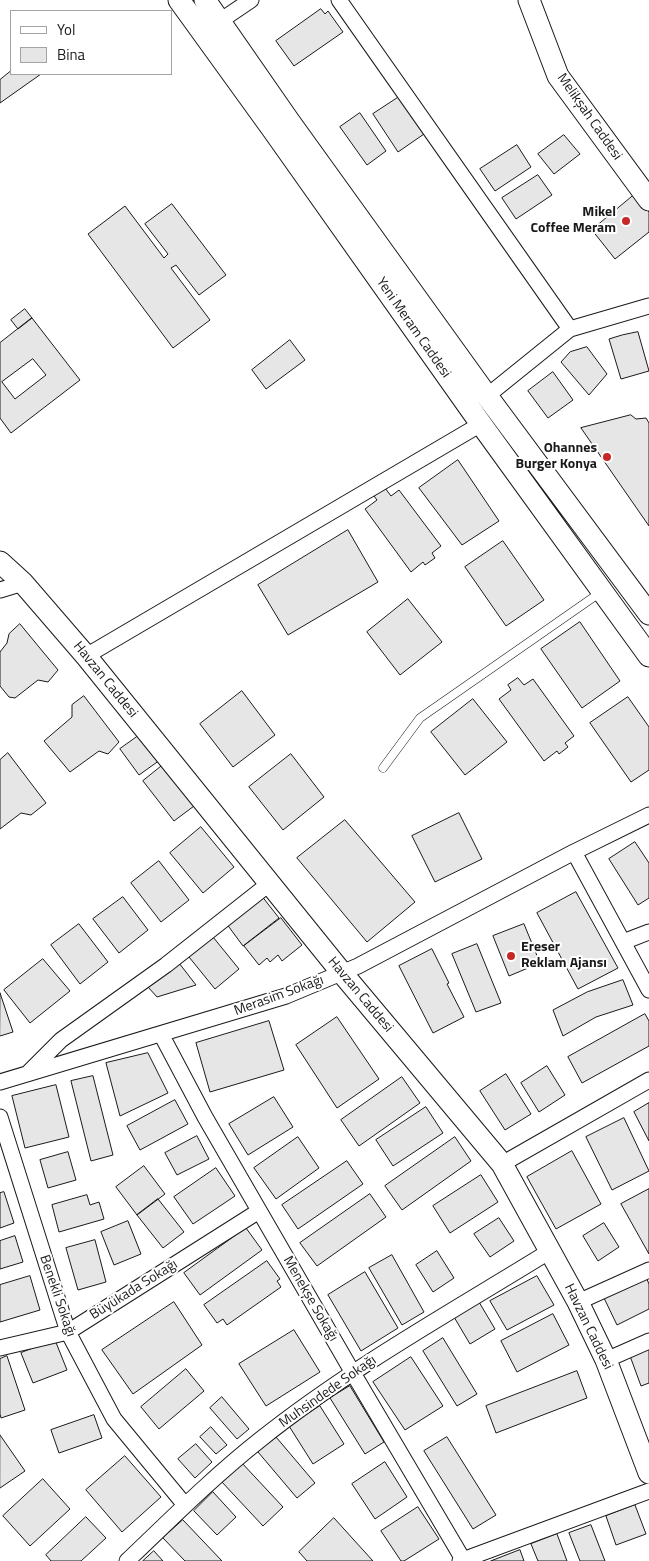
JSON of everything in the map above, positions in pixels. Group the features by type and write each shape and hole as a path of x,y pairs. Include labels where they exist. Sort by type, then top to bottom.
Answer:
{"main road":[{"name":"Yeni Meram Caddesi","path":"179,0 649,656"},
{"name":"Yeni Meram Caddesi","path":"205,0 289,121 487,396 649,614"},
{"name":"Melikşah Caddesi","path":"528,0 558,76 646,191"},
{"name":"Havzan Caddesi","path":"0,562 23,583 86,656 342,973 502,1164 578,1302 606,1360 649,1473"}],"street":[{"path":"220,21 251,0"},
{"path":"339,0 570,329"},
{"path":"487,396 570,329 649,306"},
{"path":"86,656 481,424"},
{"path":"0,590 23,583"},
{"name":"Merasim Sokağı","path":"0,1082 286,996 342,973 649,814"},
{"path":"574,852 649,990"},
{"path":"27,1074 61,1040 166,965 270,883"},
{"path":"623,942 649,932"},
{"name":"Menekşe Sokağı","path":"161,1034 205,1117 463,1560"},
{"path":"502,1164 649,1080"},
{"name":"Benekli Sokağı","path":"0,1117 68,1332 114,1419 185,1505"},
{"name":"Büyükada Sokağı","path":"0,1348 68,1332 259,1211"},
{"name":"Muhsindede Sokağı","path":"127,1561 185,1505 262,1439 353,1373 550,1251"},
{"path":"578,1302 649,1270"},
{"path":"606,1360 649,1341"},
{"path":"463,1560 649,1490"}],"lane":[{"path":"383,768 420,718 602,591"}],"building":[{"path":"321,9 325,14 328,11 343,32 294,66 276,41"},
{"path":"10,72 10,75 40,75 0,103 0,80"},
{"path":"399,97 424,134 398,152 373,114"},
{"path":"360,113 386,151 367,165 340,127"},
{"path":"564,135 580,154 554,174 538,154"},
{"path":"517,145 531,167 495,191 480,169"},
{"path":"538,175 552,195 516,219 502,198"},
{"name":"Mikel Coffee Meram","path":"634,195 649,212 649,232 615,259 592,230"},
{"path":"172,204 226,275 199,295 176,265 171,268 210,320 173,348 88,234 125,206 164,258 168,254 145,224"},
{"path":"25,309 32,318 18,329 11,320"},
{"path":"32,318 80,380 11,433 0,418 0,343","holes":["33,359 46,375 15,399 2,382"]},
{"path":"638,332 649,371 621,379 609,339"},
{"path":"290,340 305,360 266,389 252,370"},
{"path":"587,347 607,374 589,395 561,362 570,352"},
{"path":"553,372 573,400 548,418 528,391"},
{"path":"631,415 636,419 646,418 649,423 649,526 581,428"},
{"path":"458,460 499,521 462,545 419,488"},
{"path":"385,488 391,496 399,490 441,546 432,553 435,558 425,565 423,562 411,572 365,509 377,500 374,496"},
{"path":"348,530 378,582 288,635 258,585"},
{"path":"503,541 544,600 506,626 465,567"},
{"path":"408,599 442,642 400,675 367,632"},
{"path":"580,622 620,681 582,708 541,649"},
{"path":"20,624 58,670 48,682 38,680 15,698 9,697 0,686 0,652 7,643 9,634"},
{"path":"518,678 524,685 533,679 574,736 565,743 568,747 559,754 557,751 544,761 499,699 511,690 508,685"},
{"path":"242,691 275,735 233,767 200,724"},
{"path":"84,696 119,742 108,754 99,751 70,772 44,741 72,717 72,705"},
{"path":"628,697 649,727 649,770 631,782 590,723"},
{"path":"473,699 507,742 465,775 431,732"},
{"path":"141,734 160,760 139,775 120,749"},
{"path":"8,753 46,803 31,815 21,813 0,829 0,760"},
{"path":"291,754 324,797 283,830 249,787"},
{"path":"163,765 194,806 174,821 143,781"},
{"path":"459,813 482,859 435,882 412,836"},
{"path":"345,820 415,902 367,942 297,858"},
{"path":"201,827 234,867 203,893 170,853"},
{"path":"635,842 649,863 649,898 638,905 609,859"},
{"path":"159,861 189,900 161,922 131,883"},
{"path":"576,892 618,968 578,989 537,913"},
{"path":"261,895 279,918 243,946 226,923"},
{"path":"123,897 148,930 119,953 93,919"},
{"path":"281,918 302,945 282,961 278,955 270,962 267,958 259,965 244,946"},
{"path":"79,924 108,962 80,984 51,945"},
{"path":"524,924 540,963 509,976 493,936"},
{"path":"213,937 239,969 215,989 189,957"},
{"path":"477,944 501,1003 476,1012 452,954"},
{"path":"432,949 464,1017 433,1033 399,966"},
{"path":"43,959 70,991 30,1023 4,990"},
{"path":"179,963 196,985 157,997 148,987"},
{"path":"623,980 633,1005 596,1017 563,1036 553,1010 587,992"},
{"path":"0,993 13,1032 0,1036"},
{"path":"645,1014 649,1021 649,1046 582,1083 568,1057"},
{"path":"337,1017 379,1079 337,1108 296,1045"},
{"path":"269,1021 284,1070 210,1092 196,1043"},
{"path":"148,1053 168,1093 120,1116 106,1063"},
{"path":"547,1066 565,1095 539,1112 521,1083"},
{"path":"506,1074 531,1114 505,1130 480,1091"},
{"path":"93,1076 113,1155 91,1161 71,1081"},
{"path":"402,1077 420,1103 359,1146 341,1120"},
{"path":"56,1085 69,1137 25,1148 12,1096"},
{"path":"274,1097 293,1127 248,1155 229,1124"},
{"path":"175,1100 188,1124 140,1150 127,1126"},
{"path":"649,1103 649,1141 634,1112"},
{"path":"426,1107 443,1133 393,1166 376,1140"},
{"path":"624,1118 649,1171 612,1190 586,1137"},
{"path":"197,1136 209,1159 177,1175 165,1153"},
{"path":"298,1137 319,1168 276,1199 254,1168"},
{"path":"455,1137 471,1161 402,1210 385,1186"},
{"path":"572,1151 601,1204 556,1229 527,1177"},
{"path":"68,1152 76,1180 48,1188 40,1160"},
{"path":"347,1161 363,1184 298,1229 282,1205"},
{"path":"144,1166 165,1194 137,1215 116,1187"},
{"path":"216,1168 235,1196 193,1224 174,1197"},
{"path":"481,1175 498,1202 450,1233 433,1206"},
{"path":"649,1189 649,1254 621,1204"},
{"path":"4,1192 14,1223 0,1228 0,1193"},
{"path":"370,1194 386,1217 317,1266 300,1243"},
{"path":"87,1195 90,1205 99,1202 104,1219 59,1232 52,1205"},
{"path":"158,1199 184,1232 163,1248 137,1215"},
{"path":"499,1218 514,1241 490,1257 474,1234"},
{"path":"128,1221 141,1254 114,1265 101,1232"},
{"path":"604,1223 619,1247 598,1261 583,1236"},
{"path":"246,1228 262,1250 200,1295 184,1273"},
{"path":"15,1236 23,1262 0,1269 0,1241"},
{"path":"95,1240 106,1282 78,1290 66,1248"},
{"path":"437,1251 454,1278 433,1292 416,1265"},
{"path":"392,1255 424,1312 402,1325 369,1268"},
{"path":"267,1261 280,1279 277,1281 281,1287 227,1325 223,1319 217,1323 204,1305"},
{"path":"365,1272 398,1328 361,1351 328,1295"},
{"path":"30,1276 40,1310 0,1322 0,1285"},
{"path":"537,1276 554,1305 507,1330 490,1301"},
{"path":"646,1277 649,1284 649,1309 617,1325 604,1298"},
{"path":"174,1302 202,1345 133,1394 102,1350"},
{"path":"479,1302 495,1329 470,1344 454,1317"},
{"path":"553,1314 569,1345 517,1372 501,1341"},
{"path":"294,1330 320,1372 266,1406 239,1364"},
{"path":"443,1338 477,1394 457,1406 423,1351"},
{"path":"55,1340 67,1370 33,1383 21,1353"},
{"path":"649,1348 649,1383 641,1386 630,1356"},
{"path":"7,1356 25,1410 1,1418 0,1359"},
{"path":"411,1357 443,1406 405,1430 373,1382"},
{"path":"186,1369 204,1391 159,1429 141,1407"},
{"path":"577,1371 587,1398 496,1433 486,1406"},
{"path":"350,1386 384,1442 365,1454 330,1398"},
{"path":"222,1397 249,1429 237,1439 210,1408"},
{"path":"320,1406 344,1444 313,1464 289,1426"},
{"path":"94,1415 102,1438 59,1453 51,1430"},
{"path":"211,1427 227,1445 216,1454 200,1437"},
{"path":"0,1435 25,1471 0,1488"},
{"path":"276,1437 315,1483 297,1498 258,1452"},
{"path":"447,1437 496,1515 473,1529 424,1451"},
{"path":"196,1444 212,1462 195,1478 178,1459"},
{"path":"125,1456 161,1497 122,1532 86,1490"},
{"path":"241,1462 283,1507 263,1526 221,1481"},
{"path":"385,1462 407,1497 375,1519 352,1484"},
{"path":"43,1479 70,1509 30,1546 3,1516"},
{"path":"213,1492 236,1517 217,1535 194,1511"},
{"path":"635,1505 646,1534 616,1545 606,1516"},
{"path":"418,1507 439,1539 404,1561 401,1561 381,1531"},
{"path":"86,1517 106,1538 81,1561 51,1561 46,1555"},
{"path":"334,1518 373,1561 307,1561 299,1552"},
{"path":"183,1520 222,1561 185,1561 163,1538"},
{"path":"591,1525 605,1561 580,1561 569,1533"},
{"path":"557,1534 567,1561 538,1561 531,1544"},
{"path":"520,1550 524,1561 491,1561"},
{"path":"154,1551 163,1561 143,1561"}],"place":[{"name":"Mikel Coffee Meram","path":"626,221"},
{"name":"Ohannes Burger Konya","path":"607,457"},
{"name":"Ereser Reklam Ajansı","path":"511,956"}]}
